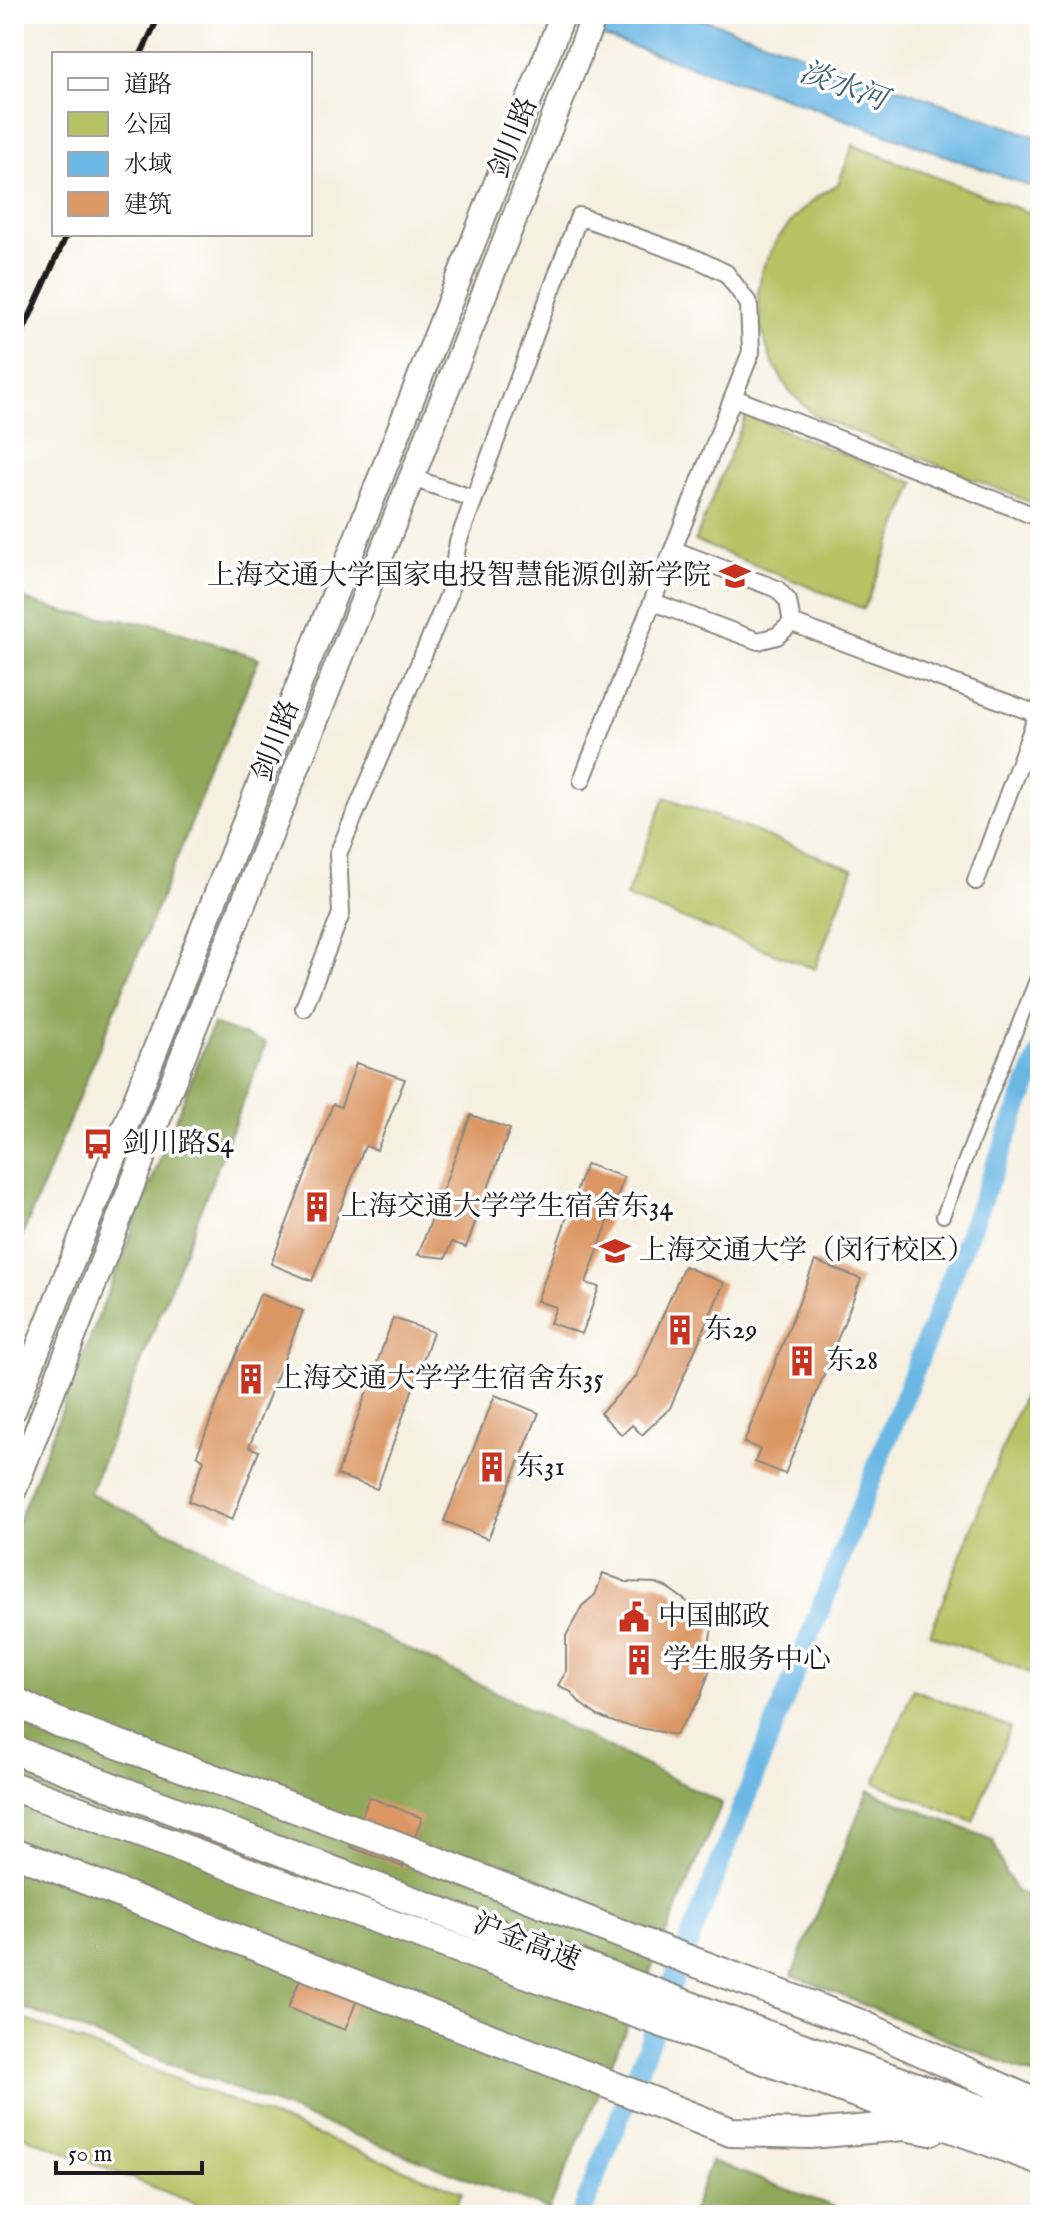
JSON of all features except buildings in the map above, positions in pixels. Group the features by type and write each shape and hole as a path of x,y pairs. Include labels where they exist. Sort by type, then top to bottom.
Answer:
{"highway":[{"path":"14,1701 57,1722 383,1840 649,1945 783,1994 910,2046 1040,2105"},
{"path":"14,1732 57,1722"},
{"name":"沪金高速","path":"14,1750 763,2046 1040,2160"},
{"name":"沪金高速","path":"14,1787 763,2046 1040,2130"},
{"path":"14,1852 731,2132 810,2134 904,2126 998,2144"},
{"name":"沪金高速","path":"998,2144 1040,2169"}],"main road":[{"name":"剑川路","path":"14,1409 563,14"},
{"name":"剑川路","path":"14,1490 595,14"}],"street":[{"path":"304,1008 341,914 338,854 449,594 458,542 579,216 697,259 726,273 749,304 751,352 582,780"},
{"path":"734,398 1040,518"},
{"path":"412,478 474,499"},
{"path":"674,550 777,589 788,601 792,623"},
{"path":"653,602 758,641 777,636 792,623"},
{"path":"792,623 1039,711 976,881"},
{"path":"943,1216 1040,970"}],"green space":[{"path":"853,145 1040,217 1040,506 815,416 789,391 771,360 760,324 758,294 762,269 777,240 796,216 818,196 838,184"},
{"path":"746,415 915,483 864,609 695,541"},
{"path":"14,596 65,612 158,625 259,658 14,1256"},
{"path":"665,797 853,869 815,969 626,897"},
{"path":"213,1024 266,1043 90,1493 722,1803 549,2210 24,2008 14,2032 14,1532"},
{"path":"1040,1352 1040,1664 1036,1675 930,1634"},
{"path":"913,1689 1010,1728 973,1822 875,1783"},
{"path":"868,1790 993,1840 1016,1891 1040,1902 1040,2078 792,1975"},
{"path":"27,2020 462,2192 452,2215 224,2215 14,2132 14,2053"},
{"path":"711,2161 857,2215 691,2215"}],"water":[{"name":"淡水河","path":"536,14 689,14 1040,138 1040,190 775,94"}],"waterway":[{"path":"581,2215 1040,1053"}],"railway":[{"path":"142,52 160,14"},
{"path":"14,351 66,236"}],"place":[{"name":"上海交通大学国家电投智慧能源创新学院","path":"735,576"},
{"name":"剑川路S4","path":"98,1144"},
{"name":"上海交通大学学生宿舍东34","path":"317,1207"},
{"name":"上海交通大学（闵行校区）","path":"615,1251"},
{"name":"东29","path":"680,1330"},
{"name":"东28","path":"802,1361"},
{"name":"上海交通大学学生宿舍东35","path":"251,1379"},
{"name":"东31","path":"492,1467"},
{"name":"中国邮政","path":"634,1617"},
{"name":"学生服务中心","path":"639,1660"}]}
